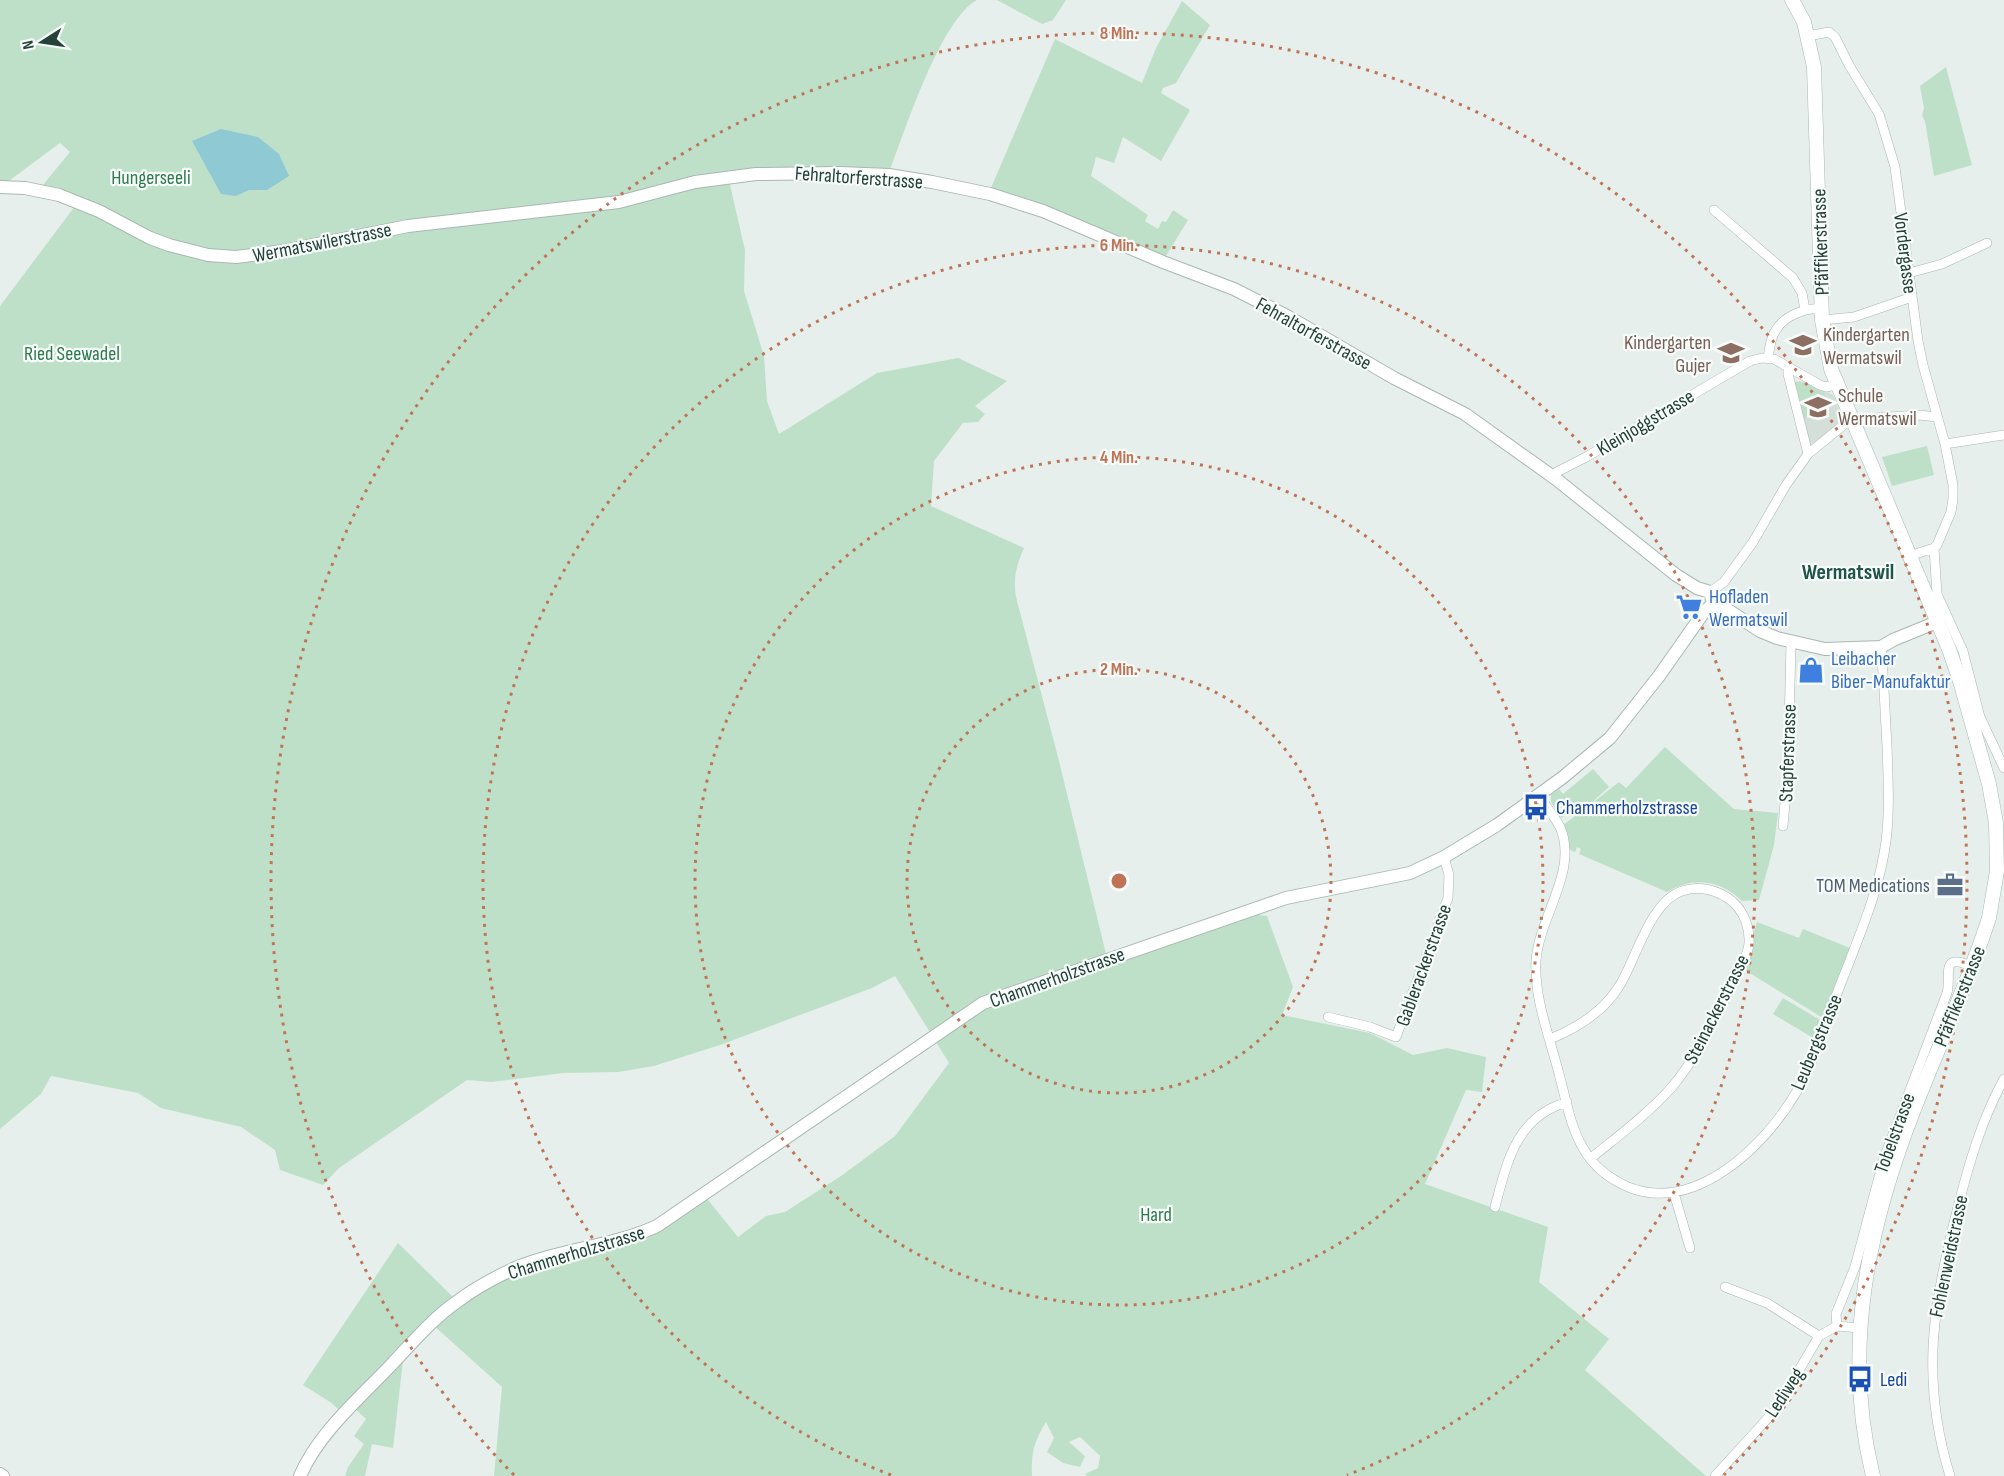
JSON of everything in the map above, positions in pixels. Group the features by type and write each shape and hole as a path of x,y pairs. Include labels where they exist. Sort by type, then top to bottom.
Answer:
{"main road":[{"name":"Pfäffikerstrasse","path":"1792,0 1798,9 1808,36 1814,67 1822,314 1826,351 1836,385 1949,649 1992,795 1998,847 1995,894 1982,939 1912,1114 1878,1215 1866,1270 1859,1365 1864,1433 1873,1476"}],"street":[{"name":"Vordergasse","path":"1808,36 1829,32 1835,37 1879,114 1895,167 1919,349 1945,444 1953,499 1949,518 1934,548"},
{"name":"Fehraltorferstrasse","path":"619,202 704,181 775,173 889,175 959,187 1016,201 1077,224 1251,298 1394,378 1465,414 1551,475 1676,575 1760,631 1791,643 1825,649 1881,647 1893,639 1937,622"},
{"name":"Wermatswilerstrasse","path":"0,187 25,188 59,195 99,211 150,238 169,245 208,255 236,257 283,251 408,226 619,202"},
{"path":"1714,210 1793,278 1802,293 1805,310"},
{"path":"1909,273 1942,264 1987,243"},
{"path":"1836,385 1826,387 1768,357 1776,329 1805,310 1854,317 1912,297"},
{"name":"Kleinjoggstrasse","path":"1551,475 1588,456 1738,367 1750,361 1768,357"},
{"path":"1788,367 1808,454"},
{"path":"1790,381 1804,376"},
{"path":"1919,415 1932,397"},
{"path":"1852,421 1919,415 1938,417"},
{"name":"Chammerholzstrasse","path":"300,1476 315,1448 344,1414 432,1323 457,1301 478,1287 516,1268 628,1238 657,1226 983,1003 1286,898 1398,876 1420,869 1497,825 1610,738 1659,676 1704,612 1711,598 1753,542 1786,485 1808,454 1846,423 1852,421"},
{"path":"1945,444 2004,435"},
{"path":"1909,556 1934,548 1937,594 1963,651 1980,717 2004,768"},
{"name":"Stapferstrasse","path":"1783,826 1788,768 1791,643"},
{"name":"Leubergstrasse","path":"1538,795 1558,825 1565,850 1564,868 1542,929 1537,958 1539,993 1578,1139 1590,1159 1608,1175 1626,1186 1644,1192 1674,1193 1695,1187 1725,1169 1752,1146 1792,1100 1807,1070 1877,884 1886,843 1888,818 1888,767 1881,647"},
{"name":"Gablerackerstrasse","path":"1328,1017 1370,1027 1396,1037 1448,898 1449,875 1444,857"},
{"name":"Steinackerstrasse","path":"1550,1039 1582,1024 1612,997 1656,914 1672,896 1692,889 1712,890 1728,898 1742,913 1748,930 1749,948 1693,1059 1671,1088 1652,1107 1590,1159"},
{"name":"Tobelstrasse","path":"1837,1326 1836,1314 1855,1267 1884,1158 1947,993 1948,968 1951,963 1957,961 1971,966"},
{"name":"Fohlenweidstrasse","path":"1950,1476 1937,1423 1932,1381 1933,1337 1938,1288 1964,1184 1988,1109 2004,1079"},
{"path":"1496,1207 1509,1154 1519,1137 1543,1114 1567,1102"},
{"path":"1674,1193 1690,1248"},
{"path":"1725,1287 1767,1303 1819,1336 1837,1326 1860,1328"},
{"name":"Lediweg","path":"1715,1476 1777,1408 1819,1336"}],"shaded area":[{"name":"Schule Wermatswil","path":"1808,382 1833,395 1843,418 1826,435 1811,444 1808,444 1792,383"}],"green space":[{"path":"0,0 977,0 964,11 950,29 938,51 915,102 891,167 885,172 727,172 745,250 744,291 764,356 767,401 779,434 877,373 958,358 1007,381 975,406 985,414 978,422 963,423 934,461 931,506 1024,548 1016,572 1016,597 1107,958 1243,913 1267,916 1293,987 1282,1015 1370,1033 1413,1055 1447,1048 1486,1057 1482,1092 1466,1090 1425,1184 1548,1227 1539,1282 1609,1339 1585,1370 1706,1476 1087,1476 1085,1474 1098,1468 1100,1456 1080,1437 1069,1442 1085,1456 1080,1467 1063,1463 1047,1452 1054,1438 1046,1422 1034,1448 1032,1476 494,1476 502,1387 432,1324 404,1352 393,1448 372,1444 365,1476 345,1476 348,1467 364,1444 354,1436 366,1419 352,1406 344,1414 303,1385 398,1243 457,1301 495,1278 613,1242 704,1195 738,1237 766,1216 785,1212 841,1176 895,1136 949,1063 895,976 872,988 723,1044 654,1066 618,1072 563,1073 491,1082 467,1080 339,1168 323,1185 280,1170 275,1150 241,1127 161,1108 138,1093 51,1076 41,1094 0,1129 0,306 78,202 0,187","holes":["60,143 70,152 42,186 6,183"]},
{"path":"997,0 1066,0 1053,20 1042,24"},
{"path":"1182,1 1210,25 1176,83 1163,88 1161,93 1190,110 1161,161 1123,137 1114,163 1096,157 1091,176 1148,215 1145,221 1158,229 1162,221 1166,222 1173,210 1188,220 1166,256 1162,258 990,190 1055,39 1142,83 1156,48"},
{"path":"1946,67 1972,165 1934,176 1925,121 1922,116 1924,108 1920,86"},
{"path":"1796,382 1808,384 1824,393 1826,401 1824,407 1803,419 1793,384"},
{"path":"1927,446 1934,475 1892,486 1882,457"},
{"path":"1665,747 1734,809 1778,813 1774,845 1759,900 1742,901 1725,888 1697,882 1667,892 1579,854 1581,849 1577,847 1575,852 1570,850 1563,825 1579,813 1574,808 1561,818 1551,802 1551,795 1559,789 1563,794 1593,769 1609,787 1581,812 1619,782 1626,788"},
{"path":"1757,922 1799,938 1803,929 1850,948 1823,1018 1743,969"},
{"path":"1783,998 1822,1021 1815,1039 1773,1014"}],"water":[{"name":"Hungerseeli","path":"221,129 258,137 279,154 289,176 267,190 249,190 236,196 221,194 192,141"}],"place":[{"name":"Kindergarten Wermatswil","path":"1803,345"},
{"name":"Kindergarten Gujer","path":"1731,353"},
{"name":"Schule Wermatswil","path":"1818,407"},
{"name":"Hofladen Wermatswil","path":"1689,607"},
{"name":"Leibacher Biber-Manufaktur","path":"1811,670"},
{"name":"Chammerholzstrasse","path":"1536,807"},
{"name":"TOM Medications","path":"1950,885"},
{"name":"Ledi","path":"1860,1379"}],"district":[{"name":"Wermatswil","path":"1848,571"}],"park label":[{"name":"Ried Seewadel","path":"72,353"},
{"name":"Hard","path":"1156,1214"}]}
